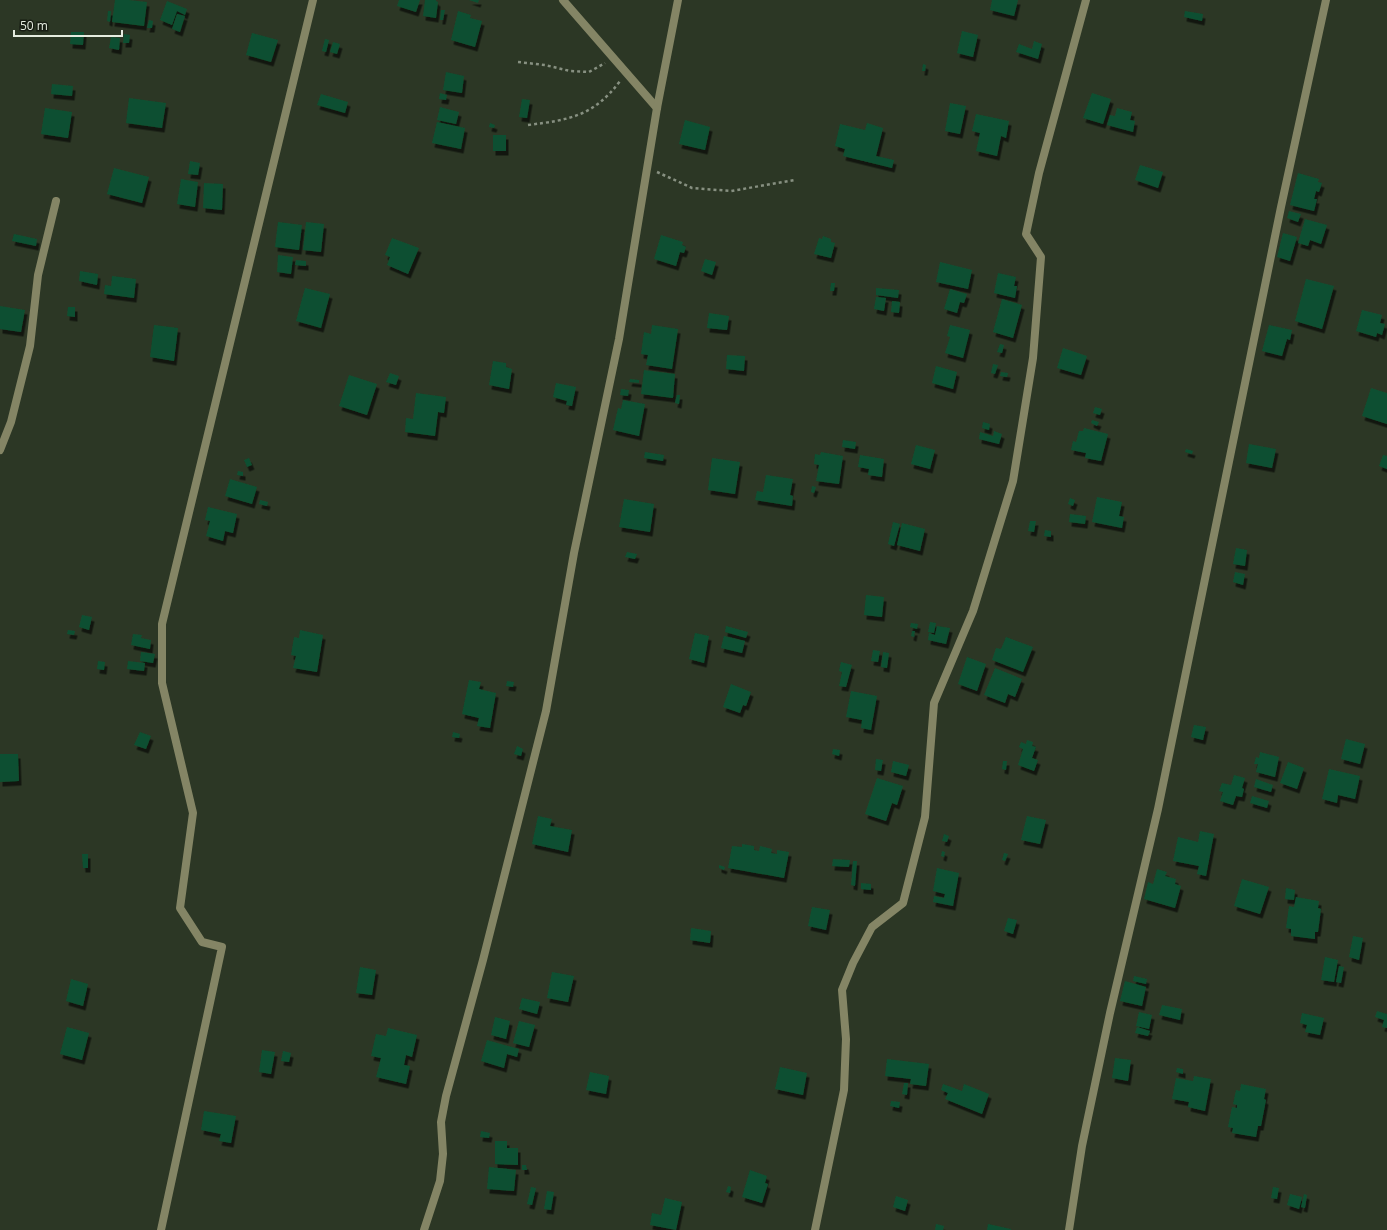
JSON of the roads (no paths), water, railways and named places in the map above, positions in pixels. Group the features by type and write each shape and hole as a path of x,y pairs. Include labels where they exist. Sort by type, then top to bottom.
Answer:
{"street":[{"path":"161,1230 222,947 202,942 180,908 193,813 162,683 162,624 313,0"},
{"path":"563,0 658,108"},
{"path":"424,1230 440,1181 443,1154 441,1122 446,1096 483,960 546,711 574,553 619,339 678,0"},
{"path":"815,1230 844,1090 846,1039 842,990 852,963 872,927 902,903 925,817 934,703 973,611 1013,481 1033,358 1041,257 1026,234 1039,173 1086,0"},
{"path":"1069,1230 1082,1146 1110,1013 1158,809 1281,207 1326,0"},
{"path":"0,450 11,422 30,346 38,275 56,201"}]}
